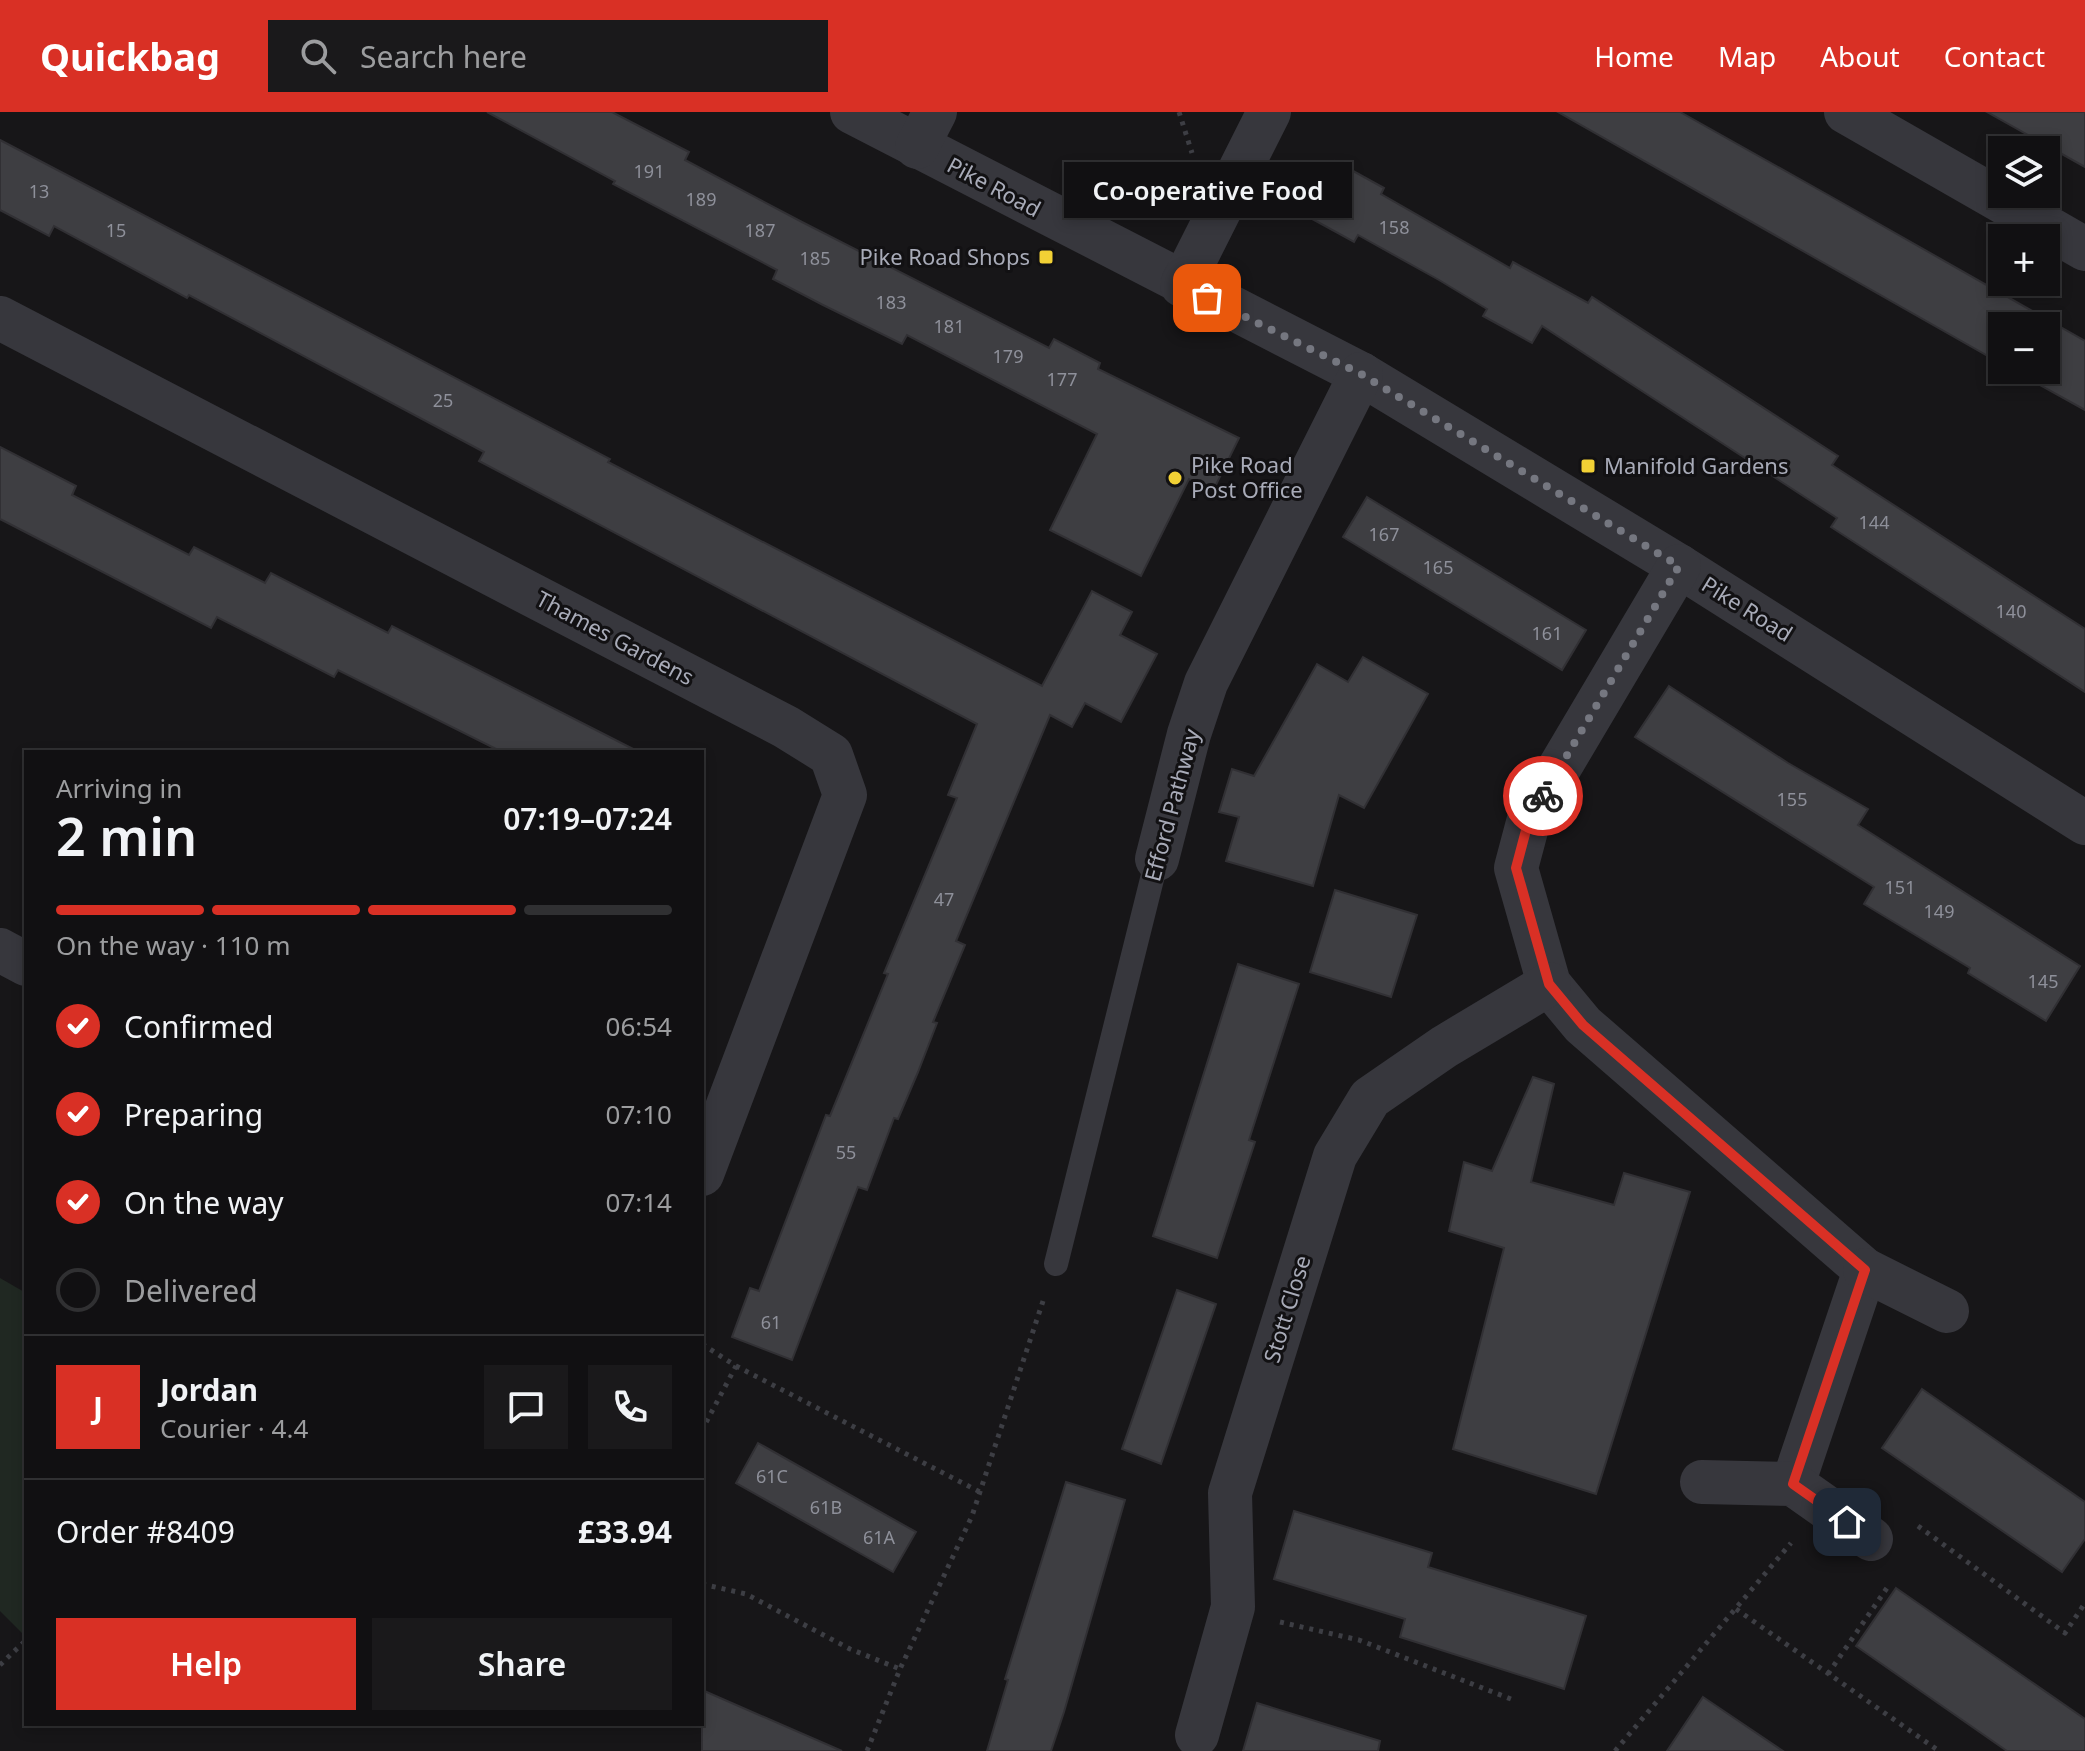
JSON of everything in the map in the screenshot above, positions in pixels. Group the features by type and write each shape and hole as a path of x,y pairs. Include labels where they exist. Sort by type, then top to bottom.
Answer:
{"street":[{"name":"Pike Road","path":"852,112 926,129 1182,285 1361,374 1679,566 2085,823"},
{"path":"1182,285 1269,112"},
{"path":"1846,112 2085,249"},
{"name":"Thames Gardens","path":"0,318 786,727 831,755 845,795 704,1169"},
{"name":"Efford Pathway","path":"1157,859 1189,734 1206,683 1361,374"},
{"path":"1679,566 1529,819 1516,868 1549,984 1583,1025 1865,1270 1947,1311"},
{"path":"0,950 24,963"},
{"name":"Stott Close","path":"1197,1735 1232,1611 1230,1493 1335,1156 1370,1098 1444,1047 1549,984"},
{"path":"1808,1495 1865,1270"},
{"path":"1702,1482 1808,1495 1871,1539"}],"lane":[{"name":"Efford Pathway","path":"1056,1264 1157,859"}],"path":[{"path":"867,1751 900,1669 980,1492 1056,1264"},
{"path":"704,1345 736,1366 980,1492"},
{"path":"704,1426 736,1366"},
{"path":"1615,1751 1736,1609 1808,1495"},
{"path":"1917,1545 1926,1532 2065,1633 2085,1603"},
{"path":"1828,1674 1890,1583"},
{"path":"704,1584 746,1594 850,1649 900,1669"},
{"path":"1736,1609 1939,1751"},
{"path":"1232,1611 1359,1640 1516,1701"},
{"path":"0,1665 24,1642"}],"shaded area":[{"path":"0,1278 24,1292 24,1635 0,1611"}],"building":[{"path":"487,112 612,112 689,152 685,160 802,222 1049,348 1054,339 1100,363 1098,369 1239,438 1213,491 1189,479 1141,576 1050,530 1097,434 907,335 902,344 773,279 777,270 613,184 615,181"},
{"path":"1558,112 1680,112 1988,286 1988,296 2006,296 2034,312 1988,312 1988,356"},
{"path":"1987,112 2085,112 2085,167 2060,153 2060,136 2030,136"},
{"path":"0,140 610,459 608,462 1042,686 1092,591 1132,612 1120,635 1157,654 1121,722 1085,703 1072,727 1050,715 956,941 965,945 933,1022 937,1023 918,1072 898,1119 894,1118 867,1190 858,1187 792,1360 732,1337 750,1288 759,1291 826,1115 830,1116 888,974 884,973 957,798 948,795 977,724 479,461 484,452 189,295 187,298 54,226 49,236 0,210"},
{"path":"1335,161 1384,188 1381,194 1510,268 1513,262 1588,303 1592,297 1838,456 1832,465 2085,629 2085,692 1831,527 1837,518 1542,326 1532,343 1483,316 1487,309 1439,280 1358,235 1354,242 1305,215"},
{"path":"2060,327 2085,341 2085,410 2038,384 2060,384"},
{"path":"0,447 76,486 72,495 189,555 194,547 265,583 271,573 388,633 392,626 635,750 498,750 338,670 334,677 217,617 211,628 0,519"},
{"path":"1367,497 1586,630 1562,670 1343,537"},
{"path":"1363,657 1428,694 1364,808 1339,795 1313,886 1226,861 1239,817 1219,812 1232,769 1254,776 1317,664 1348,682"},
{"path":"1669,686 1788,763 1868,809 1858,825 2080,966 2046,1021 1968,973 1970,968 1864,904 1874,887 1635,737"},
{"path":"1335,890 1417,915 1391,997 1310,972"},
{"path":"1238,964 1299,984 1249,1140 1255,1142 1217,1258 1153,1236"},
{"path":"1533,1077 1554,1084 1531,1182 1614,1205 1624,1173 1690,1192 1596,1494 1453,1449 1504,1248 1449,1231 1464,1162 1492,1171"},
{"path":"1177,1290 1216,1304 1161,1464 1122,1449"},
{"path":"1922,1389 2085,1502 2085,1539 2062,1572 1882,1448"},
{"path":"758,1443 916,1532 893,1572 736,1483"},
{"path":"1066,1482 1125,1500 1064,1712 1051,1751 987,1751 1008,1680 1005,1679"},
{"path":"1294,1511 1432,1553 1428,1567 1586,1616 1564,1689 1400,1637 1405,1619 1274,1579"},
{"path":"1896,1588 2085,1719 2085,1751 2007,1751 1856,1646"},
{"path":"704,1691 842,1751 702,1751"},
{"path":"1703,1697 1783,1751 1667,1751"},
{"path":"1257,1703 1380,1741 1378,1751 1243,1751"}],"way so far":[{"path":"1207,298 1361,374 1679,566 1543,796"}],"place":[{"name":"Pike Road Shops","path":"1046,257"},
{"name":"Co-operative Food","path":"1207,298"},
{"name":"Manifold Gardens","path":"1588,466"},
{"name":"Pike Road Post Office","path":"1175,478"}],"route":[{"path":"1543,796 1529,819 1516,868 1549,984 1583,1025 1865,1270 1793,1484 1847,1522"}]}
